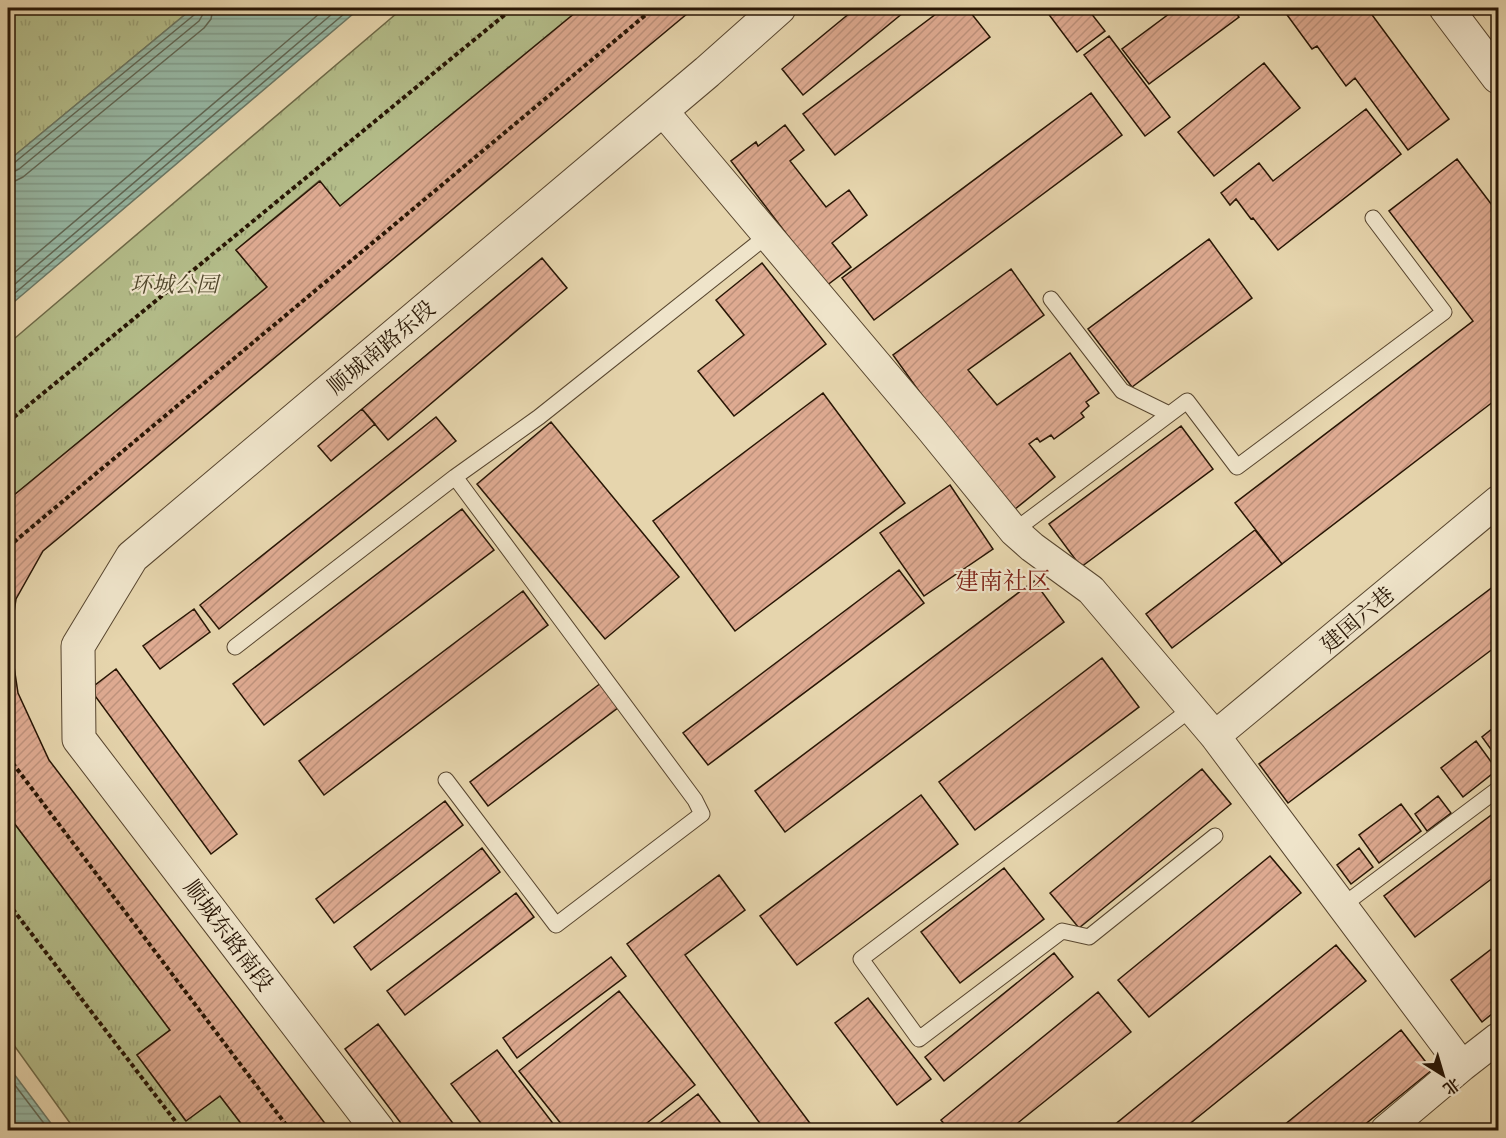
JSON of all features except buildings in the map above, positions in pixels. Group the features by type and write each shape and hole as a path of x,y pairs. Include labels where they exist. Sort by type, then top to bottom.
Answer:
{"street":[{"name":"顺城南路东段","path":"79,739 78,646 132,557 662,110 779,8"},
{"path":"1446,8 1498,77"},
{"path":"662,110 932,429 1014,531 1091,590 1215,736 1462,1066"},
{"name":"建国六巷","path":"1215,736 1498,501"},
{"name":"顺城东路南段","path":"79,739 378,1131"},
{"path":"1386,1131 1498,1038"}],"lane":[{"path":"1014,531 1187,401 1237,467 1444,312 1373,218"},
{"path":"235,647 455,477 539,417 768,236"},
{"path":"1052,299 1122,391 1169,414"},
{"path":"446,780 556,925 702,814 695,800 455,477"},
{"path":"1191,709 861,959 919,1039 1062,931 1089,937 1215,836"},
{"path":"1342,906 1498,789"}],"path":[{"path":"8,422 513,8"},
{"path":"8,547 654,8"},
{"path":"8,757 290,1131"},
{"path":"8,903 182,1131"}],"green space":[{"path":"8,8 193,8 8,161"},
{"name":"环城公园","path":"403,8 584,8 339,216 319,181 236,250 267,287 8,500 8,344"},
{"path":"8,815 170,1030 137,1055 185,1120 220,1096 246,1130 75,1130 8,1037"}],"water":[{"path":"193,8 360,8 8,307 8,161"},
{"path":"8,1066 56,1130 8,1130"}],"district":[{"name":"建南社区","path":"1003,581"}]}
